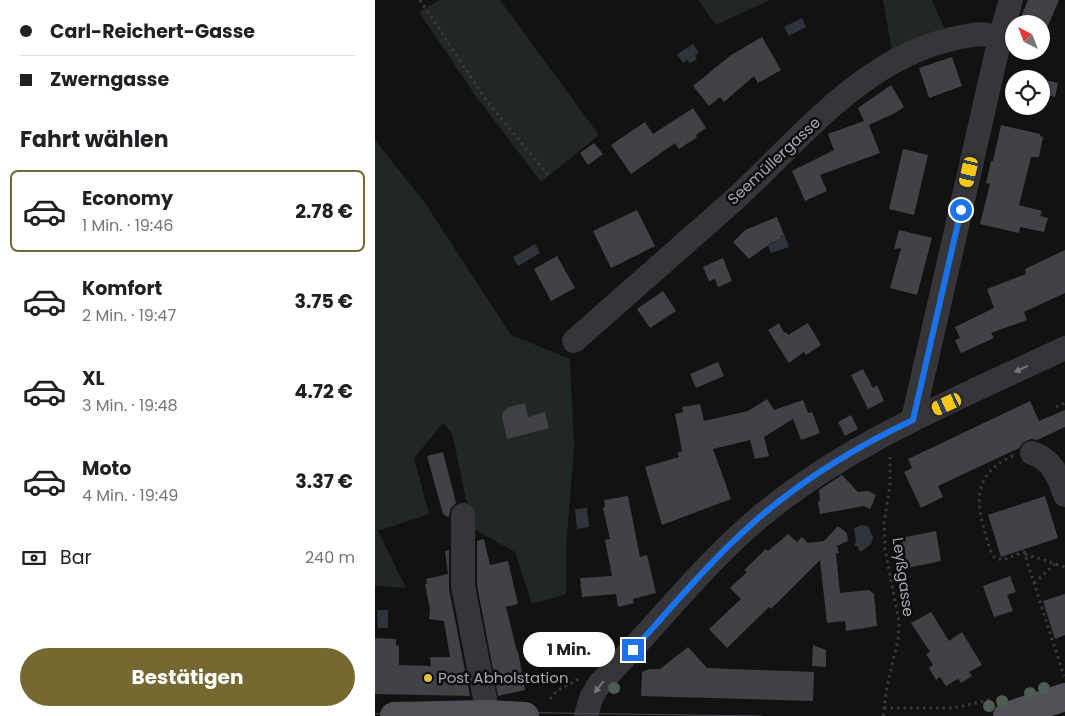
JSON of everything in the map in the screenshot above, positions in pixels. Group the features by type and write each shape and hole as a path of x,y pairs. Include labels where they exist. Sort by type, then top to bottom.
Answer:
{"main road":[{"path":"1003,707 1062,682"},
{"path":"394,716 525,716"}],"street":[{"path":"913,420 1000,38 1011,0"},
{"name":"Seemüllergasse","path":"574,341 735,199 815,122 852,90 892,63 939,42 976,34 987,34 1000,38"},
{"path":"586,716 591,698 601,683 711,564 754,522 801,485 842,457 913,420 1065,348"},
{"path":"1032,453 1045,458 1052,465 1061,481 1065,495"},
{"path":"463,515 463,586 493,715"}],"path":[{"path":"420,0 486,100 548,175"},
{"path":"1056,407 1065,403"},
{"name":"Leyßgasse","path":"883,716 899,622 885,549 884,524 890,486 890,450"},
{"path":"1032,453 1018,454 993,469 983,483 978,502 979,514 994,557 1002,560 1024,552 1025,554 1065,567"},
{"path":"1025,554 1062,682"},
{"path":"1034,583 1055,564"},
{"path":"884,708 1003,707"}],"shaded area":[{"path":"440,0 500,0 599,135 541,182 475,95 419,12"},
{"path":"698,0 770,0 716,25"},
{"path":"883,0 932,0 946,32 892,51"},
{"path":"802,18 806,27 789,36 784,27"},
{"path":"693,44 699,53 695,55 697,59 690,63 687,60 683,63 677,54"},
{"path":"375,140 425,203 511,335 570,359 574,448 566,549 566,594 532,604 515,552 472,528 452,433 443,423 414,458 429,514 378,531 406,588 375,586"},
{"path":"784,234 789,247 771,253 768,245 781,239 780,236"},
{"path":"535,244 540,253 518,266 513,257"},
{"path":"587,508 589,527 577,529 575,509"},
{"path":"861,525 868,526 873,538 871,544 862,551 859,551 858,546 854,546 856,542 854,528"},
{"path":"377,610 388,610 388,628 378,628"}],"building":[{"path":"1028,0 1059,0 1050,21 1050,15 1022,15"},
{"path":"762,37 781,70 758,83 754,76 724,102 720,97 709,106 693,86 731,55"},
{"path":"952,57 962,86 929,98 919,68"},
{"path":"1050,81 1058,83 1055,97 1050,96"},
{"path":"891,85 904,107 869,125 880,153 820,175 827,191 805,201 792,171 834,150 828,134 864,121 858,108"},
{"path":"693,108 706,128 696,135 697,137 679,149 675,143 631,174 611,145 645,122 653,134"},
{"path":"1001,125 1040,134 1043,137 1039,157 1031,157 1019,205 1042,211 1040,216 1048,218 1044,232 1020,227 1019,233 980,224 990,184 986,183"},
{"path":"594,143 603,154 588,165 580,153"},
{"path":"903,149 928,155 914,215 889,209"},
{"path":"637,210 655,246 611,268 593,231"},
{"path":"777,217 784,235 780,236 781,239 771,243 749,259 733,242 745,230"},
{"path":"899,230 932,238 917,295 890,288 901,248 894,249"},
{"path":"1065,250 1065,293 1024,312 1027,320 991,333 994,338 961,353 955,340 960,338 955,327 994,308 987,289 1026,274 1025,269"},
{"path":"557,256 575,288 551,301 534,269"},
{"path":"723,258 732,281 718,287 715,279 709,281 703,267"},
{"path":"663,291 676,311 650,328 637,309"},
{"path":"779,323 784,333 786,332 788,335 808,323 821,345 806,355 804,352 789,363 768,330"},
{"path":"718,362 724,376 696,388 690,374"},
{"path":"863,369 873,388 877,385 884,401 868,409 851,375"},
{"path":"767,399 774,410 803,400 808,413 812,412 820,433 801,440 793,419 764,437 769,456 755,459 750,440 713,449 731,499 662,525 645,467 679,457 677,453 682,451 675,414 683,412 682,407 700,404 704,421 748,411"},
{"path":"1030,401 1039,421 1065,410 1065,427 1037,440 1031,439 1024,442 1019,448 938,486 943,497 921,508 904,472 912,468 908,459"},
{"path":"525,403 528,417 545,412 549,428 507,439 502,417 503,412 509,407"},
{"path":"851,415 858,429 845,436 838,422"},
{"path":"443,452 456,503 451,508 448,517 443,514 427,456"},
{"path":"842,475 858,492 868,491 876,495 870,509 864,506 820,514 819,490"},
{"path":"628,496 640,557 647,555 656,593 633,599 634,603 618,607 616,594 582,597 580,578 612,576 605,540 610,539 603,508 605,507 604,500"},
{"path":"1045,496 1058,538 1001,557 988,515"},
{"path":"838,526 847,533 848,541 837,546 839,553 836,553 840,593 869,590 874,594 877,626 846,631 845,621 827,623 820,560 771,609 769,607 727,648 709,629 741,599 730,588 747,572 744,570 766,549 768,551 788,534 797,542 802,537 808,543 824,541"},
{"path":"936,531 941,561 907,568 901,538"},
{"path":"484,539 490,565 508,561 518,604 506,607 518,651 525,690 498,696 477,585 477,541"},
{"path":"449,550 449,589 470,696 375,694 375,638 396,639 396,645 399,646 399,665 431,666 430,657 450,657 444,621 429,619 430,610 425,584 427,584 426,579 448,574 445,551"},
{"path":"1010,576 1016,592 1007,595 1013,611 994,617 983,586"},
{"path":"1065,594 1065,635 1055,639 1043,601"},
{"path":"931,612 949,641 962,632 982,665 969,672 972,676 961,683 958,679 946,686 940,677 936,680 929,668 933,665 926,654 930,652 911,623"},
{"path":"813,645 826,650 826,667 812,666"},
{"path":"688,647 707,668 814,672 813,701 641,696 642,672 649,669 660,669"}],"tram line":[{"path":"996,716 1065,694"},
{"path":"375,714 418,711 761,716"}],"place":[{"name":"Post Abholstation","path":"428,678"}],"route":[{"path":"633,650 711,564 754,522 801,485 842,457 913,420 961,210"}]}
